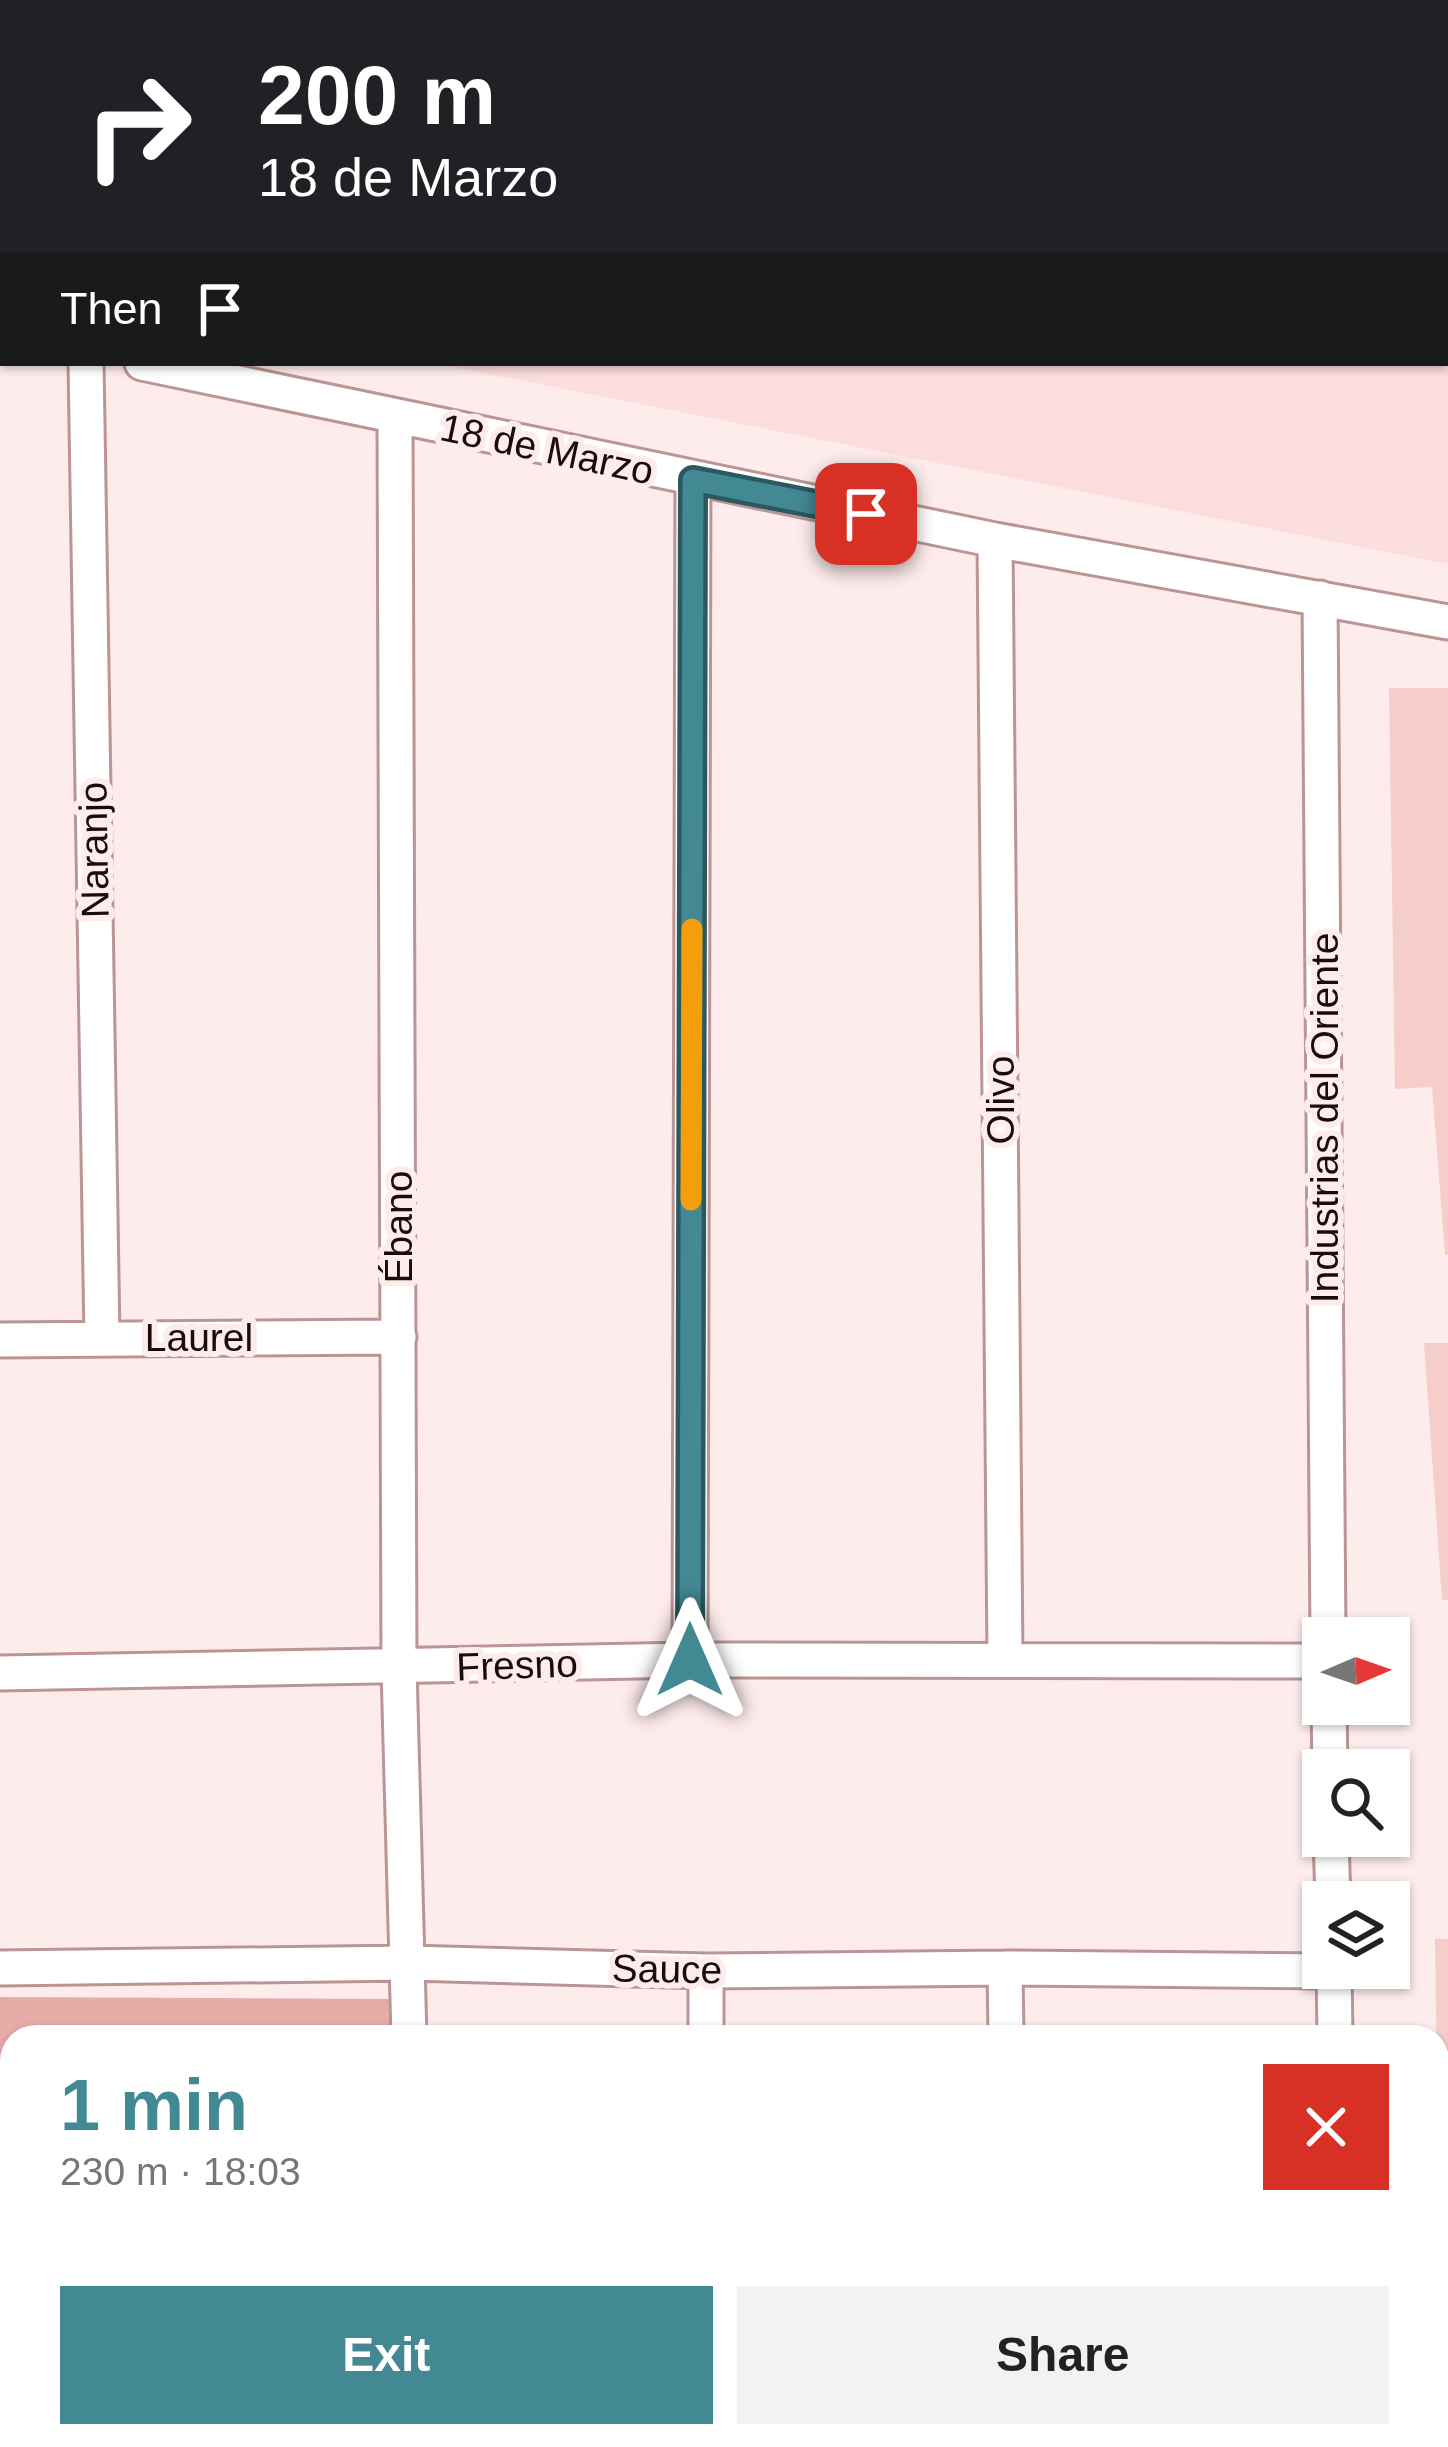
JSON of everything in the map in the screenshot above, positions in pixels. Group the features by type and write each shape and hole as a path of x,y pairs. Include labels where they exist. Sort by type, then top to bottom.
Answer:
{"street":[{"name":"Naranjo","path":"86,366 102,1338"},
{"name":"18 de Marzo","path":"156,366 995,540 1448,622"},
{"name":"Ébano","path":"395,417 399,1668 410,2025"},
{"path":"690,1660 693,480"},
{"name":"Olivo","path":"995,540 1005,1659"},
{"name":"Industrias del Oriente","path":"1320,598 1328,1617"},
{"name":"Laurel","path":"0,1340 399,1337"},
{"name":"Fresno","path":"0,1673 690,1660 1302,1661"},
{"name":"Sauce","path":"0,1968 409,1964 706,1971 1302,1969"},
{"path":"1005,1968 1006,2025"},
{"path":"706,1971 706,2025"},
{"path":"1334,1989 1335,2025"}],"shaded area":[{"path":"448,366 1448,366 1448,564"},
{"path":"0,1997 392,1999 401,2025 0,2025"}],"building":[{"path":"1389,688 1448,688 1448,1255 1432,1087 1395,1089"},
{"path":"1424,1343 1448,1343 1448,1600 1442,1600"},
{"path":"1435,1939 1448,1939 1448,2025 1436,2025"}],"slow traffic":[{"path":"691,1200 692,929"}],"route":[{"path":"690,1660 693,480 866,514"}]}
